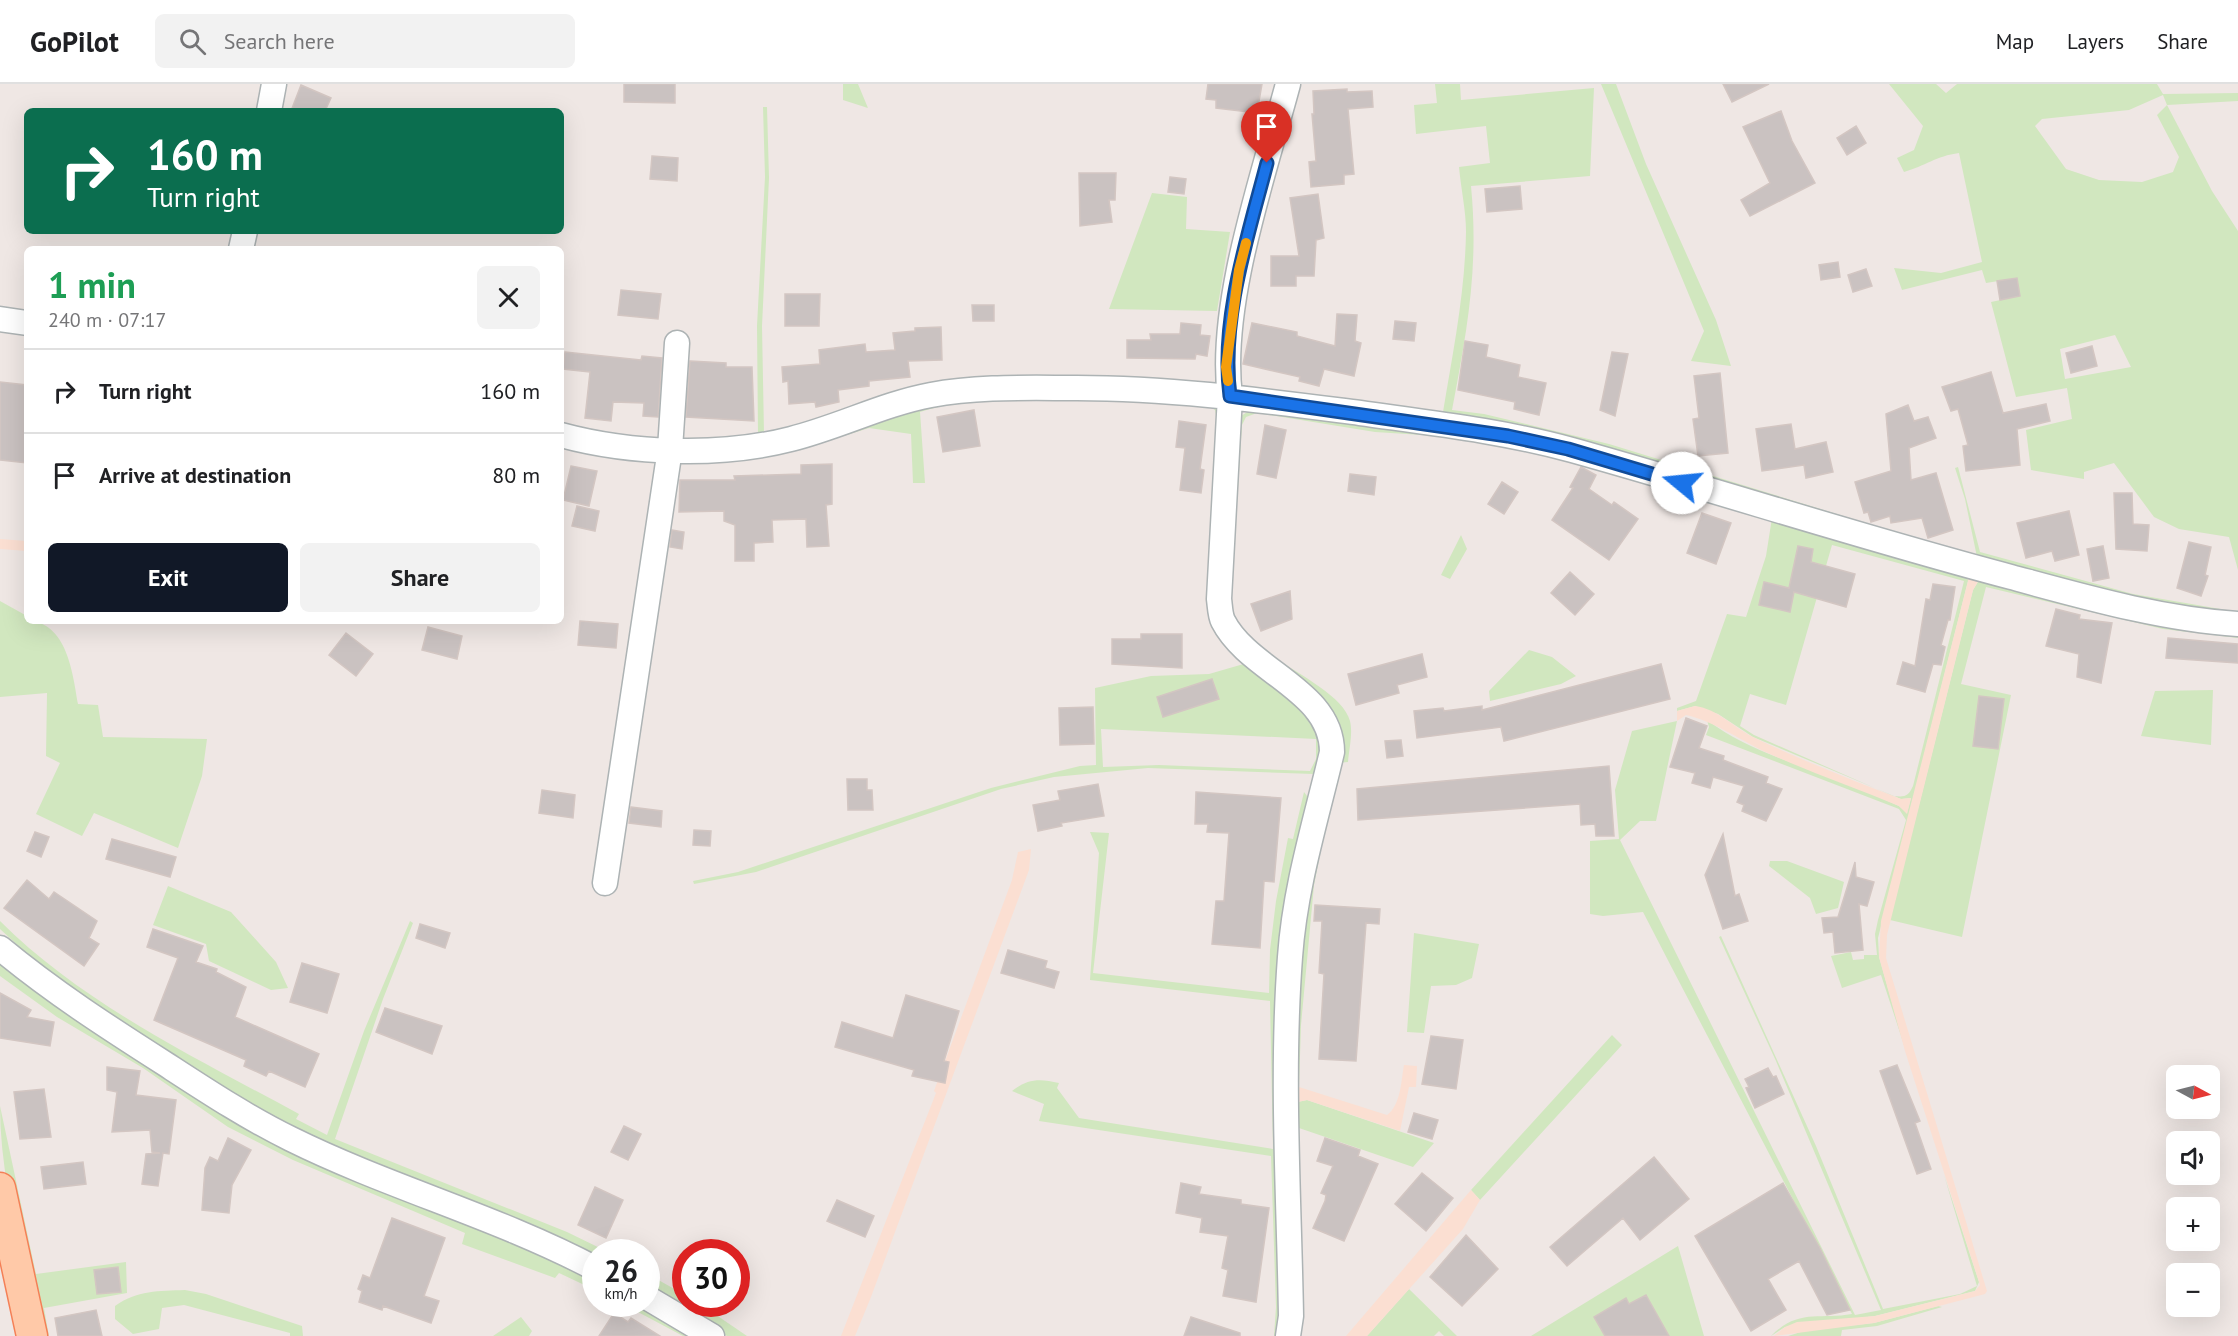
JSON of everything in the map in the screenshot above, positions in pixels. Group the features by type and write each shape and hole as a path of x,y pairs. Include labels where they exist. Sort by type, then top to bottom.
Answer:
{"main road":[{"path":"0,1188 32,1336"}],"street":[{"path":"270,108 274,84"},
{"path":"1288,84 1239,270 1226,367 1230,396 1219,599 1222,620 1246,650 1322,717 1332,739 1328,770 1302,870 1290,956 1287,1095 1291,1316 1288,1336"},
{"path":"0,319 24,323"},
{"path":"605,883 670,449 676,343"},
{"path":"564,436 615,445 709,451 754,447 828,429 900,403 933,395 975,390 1129,388 1230,396 1436,423 1568,449 1818,523 2096,600 2155,613 2238,624"},
{"path":"0,948 65,1000 234,1108 291,1139 378,1178 554,1247 582,1262"},
{"path":"660,1305 712,1336"}],"green space":[{"path":"843,84 858,84 868,108 843,100"},
{"path":"1435,84 1460,84 1461,100 1594,88 1590,176 1471,186 1474,244 1470,299 1452,410 1484,414 1609,444 1957,551 1961,550 1961,555 1955,556 1561,439 1490,422 1353,406 1355,401 1443,412 1458,322 1465,255 1466,224 1459,167 1490,163 1486,126 1416,134 1414,105 1437,103"},
{"path":"1601,84 1616,84 1646,164 1716,320 1731,366 1691,361 1704,331"},
{"path":"1889,84 1936,84 1946,93 1957,84 2157,84 2163,94 2238,93 2238,101 2167,105 2212,191 2238,231 2238,570 2229,537 2179,529 2154,517 2114,463 2084,472 2084,479 2031,470 2026,430 2072,419 2067,388 2016,397 1991,302 2020,296 2017,278 1986,283 1982,270 1902,290 1894,268 1941,273 1982,262 1959,153 1944,156 1904,172 1897,158 1914,150 1923,126","holes":["2163,95 2167,105 2157,115 2179,157 2173,172 2142,182 2099,180 2066,169 2035,126 2042,119 2129,110","2115,335 2131,367 2065,379 2060,349"]},
{"path":"763,107 767,107 769,178 762,326 764,434 758,436 757,326 765,177"},
{"path":"1152,193 1187,197 1186,229 1230,232 1217,311 1109,309"},
{"path":"1071,394 1216,405 1220,411 1211,602 1207,603 1218,424 1215,410 1209,406 1131,400 1054,398 971,402 930,409 920,412 925,483 913,483 911,434 869,428 799,450 752,459 662,461 929,403"},
{"path":"1252,409 1376,425 1502,446 1438,436 1375,432 1257,413 1246,417 1242,425 1232,582 1233,614 1226,599 1241,416"},
{"path":"1504,446 1583,459 1682,489 1682,494 1581,463"},
{"path":"1958,467 1980,552 2133,594 2238,612 2238,616 2161,604 1977,557 1965,499 1955,468"},
{"path":"1772,518 1967,574 1968,581 1878,938 1879,957 1906,1051 1881,975 1842,988 1831,956 1851,952 1853,960 1864,959 1864,955 1877,955 1875,934 1878,920 1906,820 1899,809 1706,735 1709,727 1707,720 1746,744 1869,793 1899,806 1907,813 1911,798 1901,799 1894,796 1906,796 1913,786 1964,581 1832,545 1786,705 1750,694 1740,726 1754,735 1875,788 1753,737 1718,714 1695,706 1677,711 1677,708 1696,701 1727,614 1746,617 1766,556"},
{"path":"1461,535 1467,549 1450,579 1441,575"},
{"path":"1979,580 2238,630 2238,638 2163,629 1986,587 1961,684 2011,695 1962,937 1890,920 1973,590"},
{"path":"0,601 24,614 24,624 42,624 59,639 66,651 74,678 78,704 98,705 103,737 207,739 202,776 178,848 94,813 82,836 36,814 60,763 46,756 47,693 0,697"},
{"path":"1235,619 1245,633 1259,646 1331,695 1343,708 1351,726 1348,762 1338,763 1314,885 1301,1025 1299,1087 1293,1088 1298,940 1340,742 1244,639"},
{"path":"1529,650 1552,657 1576,676 1561,684 1490,701 1489,691"},
{"path":"1247,663 1313,718 1321,751 1314,774 1148,768 1054,777 1001,789 756,872 694,884 693,881 738,872 991,788 1080,766 1096,765 1095,688 1151,676 1209,674","holes":["1101,729 1316,739 1316,759 1310,771 1159,765 1103,767"]},
{"path":"2213,690 2211,745 2141,736 2155,691"},
{"path":"1677,721 1656,821 1640,821 1620,840 1855,1315 1881,1310 1776,1061 1719,937 1721,936 1816,1146 1883,1309 1960,1294 1977,1286 1944,1175 1979,1282 1975,1291 1875,1316 1785,1327 1771,1336 1781,1327 1800,1318 1852,1314 1643,912 1603,916 1590,914 1590,841 1619,839 1615,790 1632,731"},
{"path":"1304,792 1307,796 1307,803 1282,923 1278,965 1280,1336 1274,1336 1276,1307 1271,1156 1039,1121 1044,1104 1012,1091 1023,1084 1034,1081 1045,1080 1059,1083 1057,1088 1079,1118 1273,1149 1270,1001 1090,980 1099,853 1090,832 1109,833 1093,973 1269,993 1270,950 1276,901 1288,838 1293,839"},
{"path":"1770,861 1787,861 1844,882 1838,908 1816,914 1810,898 1769,866"},
{"path":"168,886 231,912 276,962 288,988 271,990 209,961 206,944 153,925"},
{"path":"0,921 32,951 67,978 142,1028 299,1114 296,1119 327,1135 364,1031 410,921 413,923 383,999 335,1139 567,1232 582,1239 582,1255 379,1170 257,1109 63,987 0,929"},
{"path":"1414,933 1479,944 1472,978 1456,985 1431,986 1424,1033 1407,1032"},
{"path":"0,959 56,1006 110,1041 322,1166 379,1191 550,1253 582,1271 582,1284 559,1273 555,1278 462,1244 465,1233 293,1160 228,1127 143,1068 57,1017 0,976"},
{"path":"1612,1035 1622,1045 1480,1200 1471,1190"},
{"path":"1307,1100 1434,1143 1413,1167 1299,1128 1300,1228 1293,1103"},
{"path":"0,1106 36,1274 126,1262 127,1293 44,1308 49,1336 41,1336 14,1222 4,1164"},
{"path":"1678,1246 1704,1336 1531,1336"},
{"path":"660,1281 672,1288 672,1302 660,1294"},
{"path":"1409,1289 1457,1336 1444,1336 1439,1331 1434,1336 1367,1336"},
{"path":"185,1290 206,1294 302,1326 303,1336 290,1336 290,1333 184,1305 162,1308 159,1329 133,1334 115,1319 115,1306 132,1297 149,1292"},
{"path":"1938,1306 1942,1307 1877,1326 1842,1330 1841,1336 1788,1336 1807,1330 1874,1323"},
{"path":"660,1315 694,1336 683,1336 647,1317 660,1317"},
{"path":"521,1317 532,1331 529,1336 493,1336"},
{"path":"697,1317 719,1317 747,1336 727,1336"}],"sand":[{"path":"0,539 24,541 24,551 0,549"},
{"path":"1967,574 1979,580 1973,590 1887,935 1886,958 1987,1291 1985,1294 1874,1323 1774,1336 1785,1327 1797,1322 1875,1316 1975,1291 1980,1285 1905,1051 1879,957 1881,921 1968,581"},
{"path":"1695,706 1711,711 1747,734 1809,762 1901,799 1911,798 1907,814 1899,806 1786,761 1707,722 1686,715 1677,721 1677,711"},
{"path":"1031,849 1029,870 871,1297 855,1336 841,1336 936,1093 934,1091 1012,880 1018,852"},
{"path":"1404,1065 1417,1066 1416,1087 1409,1087 1400,1131 1307,1100 1293,1103 1293,1088 1299,1087 1387,1115 1392,1111 1398,1099"},
{"path":"1471,1190 1480,1200 1463,1229 1367,1336 1346,1336"}],"building":[{"path":"624,84 675,84 675,103 624,102"},
{"path":"1208,84 1262,84 1257,113 1216,108 1216,100 1206,99"},
{"path":"1723,84 1769,84 1732,102"},
{"path":"301,85 331,98 326,108 292,108"},
{"path":"1347,89 1347,92 1372,91 1373,107 1348,109 1354,174 1344,175 1344,184 1311,187 1309,162 1316,161 1312,114 1314,114 1313,91"},
{"path":"1781,111 1792,141 1815,183 1750,216 1741,200 1770,183 1743,127"},
{"path":"1856,126 1866,143 1847,155 1837,138"},
{"path":"652,156 678,158 677,181 650,179"},
{"path":"1079,173 1116,173 1115,200 1109,200 1112,222 1080,226"},
{"path":"1170,177 1186,179 1184,194 1168,192"},
{"path":"1520,186 1522,209 1487,212 1485,189"},
{"path":"1318,194 1324,238 1316,240 1314,276 1296,276 1296,286 1271,286 1271,256 1299,256 1290,198"},
{"path":"1838,262 1840,277 1821,280 1819,265"},
{"path":"1866,269 1872,286 1853,292 1848,275"},
{"path":"2017,278 2020,296 2000,300 1997,281"},
{"path":"621,290 661,294 658,319 618,315"},
{"path":"785,294 820,294 819,326 785,326"},
{"path":"972,305 994,305 994,321 973,321"},
{"path":"1337,314 1357,315 1355,341 1361,343 1354,376 1324,369 1319,386 1299,381 1300,377 1243,364 1252,323 1297,332 1297,336 1335,346"},
{"path":"1395,321 1416,323 1414,341 1393,339"},
{"path":"1181,323 1201,325 1200,335 1210,336 1207,356 1196,354 1195,359 1127,358 1127,340 1151,340 1150,334 1180,334"},
{"path":"941,327 942,360 908,361 910,377 869,381 869,386 838,390 839,402 816,407 815,402 789,404 788,381 783,382 782,367 820,364 819,350 865,344 866,352 895,350 893,333 915,331 915,328"},
{"path":"1465,341 1488,345 1486,357 1520,365 1518,377 1546,383 1539,415 1514,409 1515,402 1458,390"},
{"path":"2092,346 2097,366 2071,373 2066,353"},
{"path":"565,352 641,360 642,356 662,358 658,417 643,416 644,403 613,402 611,421 585,418 590,372 564,369"},
{"path":"1612,352 1628,354 1615,416 1600,410"},
{"path":"690,361 726,363 726,367 752,367 754,421 686,417"},
{"path":"1991,372 2003,413 2046,404 2050,421 2017,429 2020,465 1966,471 1963,446 1968,445 1958,409 1951,411 1942,387"},
{"path":"1720,373 1728,453 1698,456 1693,419 1699,418 1694,376"},
{"path":"0,382 24,385 24,463 0,460"},
{"path":"1908,405 1914,421 1928,417 1936,438 1909,448 1911,480 1936,473 1953,530 1928,538 1922,518 1891,523 1890,516 1871,522 1868,512 1864,513 1855,482 1891,471 1886,414"},
{"path":"974,410 980,446 943,452 937,417"},
{"path":"1179,421 1206,425 1200,469 1204,470 1201,493 1180,490 1185,448 1176,447"},
{"path":"1791,424 1795,449 1826,442 1833,472 1806,478 1804,465 1762,471 1756,429"},
{"path":"1265,425 1286,430 1276,478 1257,474"},
{"path":"832,464 832,504 826,505 829,546 807,547 806,519 772,520 773,542 754,543 754,561 735,561 735,525 724,521 724,511 679,512 680,480 735,480 734,476 801,474 801,465"},
{"path":"571,466 597,471 589,506 564,500"},
{"path":"1581,467 1596,475 1589,489 1612,505 1614,502 1638,519 1609,560 1552,520 1573,488 1570,487"},
{"path":"1350,474 1376,477 1374,495 1348,491"},
{"path":"1502,482 1518,492 1504,514 1488,504"},
{"path":"2114,493 2132,493 2133,524 2149,525 2147,551 2116,549"},
{"path":"577,506 599,511 595,531 572,526"},
{"path":"2069,511 2079,555 2055,561 2052,551 2026,558 2017,523"},
{"path":"1702,513 1731,523 1716,564 1687,553"},
{"path":"672,530 684,532 682,549 670,547"},
{"path":"2189,542 2211,547 2205,575 2208,576 2201,596 2177,588"},
{"path":"1798,546 1813,549 1811,562 1855,574 1846,607 1794,592 1790,612 1759,605 1764,582 1789,588"},
{"path":"2103,546 2109,578 2093,581 2087,549"},
{"path":"1570,572 1594,594 1575,615 1551,593"},
{"path":"1933,584 1955,587 1950,620 1948,620 1941,645 1945,647 1941,665 1933,664 1925,692 1897,684 1903,662 1915,666 1926,599 1930,600"},
{"path":"1290,591 1292,619 1261,631 1251,604"},
{"path":"2056,609 2080,615 2079,619 2112,623 2101,683 2077,677 2079,654 2046,646"},
{"path":"580,621 618,624 616,648 578,645"},
{"path":"428,627 462,636 457,659 422,650"},
{"path":"346,633 373,654 356,676 329,655"},
{"path":"1141,634 1182,634 1182,668 1112,664 1112,639 1141,639"},
{"path":"2168,638 2238,644 2238,663 2166,658"},
{"path":"1422,654 1427,677 1397,685 1399,693 1356,705 1348,674"},
{"path":"1661,664 1670,699 1504,741 1501,727 1417,738 1414,711 1443,708 1444,711 1482,706 1482,710"},
{"path":"1212,679 1219,699 1163,717 1157,697"},
{"path":"1979,696 2004,699 1998,749 1973,746"},
{"path":"1093,707 1094,744 1060,745 1059,708"},
{"path":"1686,718 1707,726 1699,748 1724,756 1723,760 1768,777 1766,783 1782,789 1766,821 1742,811 1744,805 1737,802 1744,786 1713,777 1710,788 1692,783 1695,773 1670,767"},
{"path":"1401,740 1403,756 1387,758 1385,741"},
{"path":"1609,766 1614,836 1596,836 1595,824 1581,825 1580,804 1358,820 1357,789"},
{"path":"847,779 867,779 867,790 872,790 873,810 848,810"},
{"path":"1098,784 1104,816 1061,823 1062,826 1038,831 1033,805 1060,800 1058,791"},
{"path":"542,790 575,795 573,818 539,813"},
{"path":"1196,792 1281,798 1274,882 1264,881 1260,948 1212,944 1216,901 1224,901 1229,833 1207,832 1208,824 1195,824"},
{"path":"631,807 662,811 661,827 629,823"},
{"path":"694,830 711,831 710,846 693,845"},
{"path":"35,832 49,837 41,857 27,851"},
{"path":"1723,834 1735,896 1739,894 1748,921 1723,929 1705,875"},
{"path":"112,839 176,857 170,877 106,859"},
{"path":"1855,862 1856,877 1874,882 1867,906 1859,904 1863,950 1835,953 1833,932 1824,933 1822,918 1838,917"},
{"path":"27,880 49,899 54,892 97,921 89,938 99,944 84,966 4,908"},
{"path":"1315,905 1380,909 1379,924 1366,923 1356,1061 1319,1059 1324,974 1319,973 1322,921 1314,921"},
{"path":"420,924 450,933 445,948 416,938"},
{"path":"153,929 203,946 196,962 217,969 216,972 246,987 235,1017 319,1054 305,1087 269,1071 266,1076 244,1066 246,1060 154,1020 178,958 147,947"},
{"path":"1008,950 1047,961 1045,968 1059,972 1054,988 1001,973"},
{"path":"302,963 339,974 327,1013 290,1002"},
{"path":"0,993 31,1010 27,1017 54,1022 50,1046 0,1038"},
{"path":"906,995 959,1011 944,1061 949,1062 945,1083 912,1076 914,1070 835,1047 842,1022 893,1038"},
{"path":"385,1008 442,1026 432,1054 376,1032"},
{"path":"1431,1036 1463,1040 1456,1089 1422,1084"},
{"path":"1897,1065 1920,1121 1915,1123 1931,1169 1917,1174 1880,1071"},
{"path":"107,1067 140,1071 136,1095 176,1100 169,1154 163,1153 158,1186 142,1184 146,1154 160,1153 152,1152 150,1130 112,1132 117,1092 107,1090"},
{"path":"1768,1068 1773,1077 1776,1076 1784,1094 1755,1108 1746,1088 1749,1087 1745,1079"},
{"path":"44,1089 51,1137 20,1139 14,1092"},
{"path":"1414,1113 1438,1120 1432,1139 1408,1132"},
{"path":"624,1126 641,1134 628,1160 611,1152"},
{"path":"228,1138 251,1150 232,1185 229,1213 202,1210 205,1168 210,1157 218,1161"},
{"path":"1325,1138 1360,1150 1358,1156 1378,1164 1344,1241 1313,1228 1325,1201 1326,1195 1321,1193 1333,1166 1317,1161"},
{"path":"1654,1157 1689,1199 1640,1240 1623,1218 1567,1266 1550,1247"},
{"path":"83,1162 86,1184 44,1189 41,1167"},
{"path":"1422,1173 1453,1198 1426,1231 1395,1204"},
{"path":"1181,1183 1201,1187 1199,1194 1241,1200 1241,1204 1269,1208 1256,1302 1223,1296 1228,1270 1222,1268 1228,1236 1200,1232 1202,1218 1176,1213"},
{"path":"1783,1183 1820,1248 1850,1310 1827,1315 1799,1261 1768,1279 1786,1310 1751,1331 1695,1236"},
{"path":"595,1187 623,1200 606,1238 578,1225"},
{"path":"837,1200 874,1216 865,1237 827,1221"},
{"path":"392,1218 445,1238 424,1296 439,1301 431,1323 383,1306 382,1310 359,1302 362,1291 358,1289 363,1275 370,1278"},
{"path":"1466,1235 1498,1269 1462,1306 1430,1277"},
{"path":"118,1267 121,1292 97,1294 94,1270"},
{"path":"1646,1295 1669,1336 1605,1336 1594,1317 1626,1298 1629,1304"},
{"path":"96,1310 102,1336 58,1336 55,1318"},
{"path":"611,1317 620,1317 628,1322 631,1318 660,1336 599,1336"},
{"path":"1191,1317 1240,1333 1240,1336 1184,1336"}],"slow traffic":[{"path":"1228,381 1226,367 1239,270 1246,243"}],"route":[{"path":"1267,163 1239,270 1226,367 1230,396 1436,423 1508,436 1568,449 1682,483"}]}
